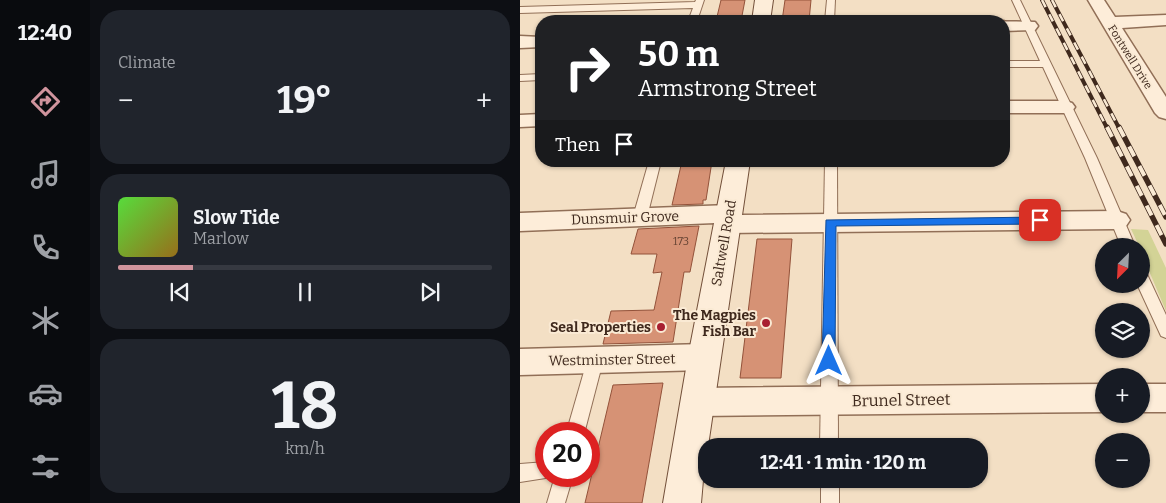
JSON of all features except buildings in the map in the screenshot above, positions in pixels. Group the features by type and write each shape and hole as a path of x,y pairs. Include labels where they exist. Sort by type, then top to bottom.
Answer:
{"street":[{"path":"762,15 764,0"},
{"name":"Fontwell Drive","path":"1096,0 1166,112"},
{"path":"1109,23 1166,20"},
{"path":"1010,26 1029,26"},
{"path":"520,42 535,42"},
{"path":"1010,108 1066,107"},
{"path":"520,121 535,120"},
{"name":"Saltwell Road","path":"682,503 704,358 737,167"},
{"name":"Dunsmuir Grove","path":"520,222 640,217 830,222 1117,220"},
{"name":"Westminster Street","path":"520,362 704,358"},
{"name":"Brunel Street","path":"698,402 1095,398"},
{"path":"1150,398 1166,398"}],"lane":[{"path":"830,15 831,0"},
{"path":"1016,0 1091,158 1125,238"},
{"path":"520,10 699,2 695,15"},
{"path":"1010,64 1046,64"},
{"path":"520,78 535,77"},
{"path":"640,217 653,167"},
{"path":"829,438 831,167"},
{"path":"1149,293 1166,332"},
{"path":"578,422 595,361"},
{"path":"520,473 535,472"},
{"path":"556,503 561,487"},
{"path":"830,488 830,503"}],"green space":[{"path":"1131,229 1148,230 1166,268 1166,311 1150,273 1150,238 1135,238"}],"railway":[{"path":"1042,0 1107,128"},
{"path":"1052,0 1119,128"},
{"path":"1107,127 1166,244"},
{"path":"1119,127 1166,217"}],"place":[{"name":"The Magpies Fish Bar","path":"766,323"},
{"name":"Seal Properties","path":"661,327"}],"route":[{"path":"829,361 830,222 1040,220"}]}
